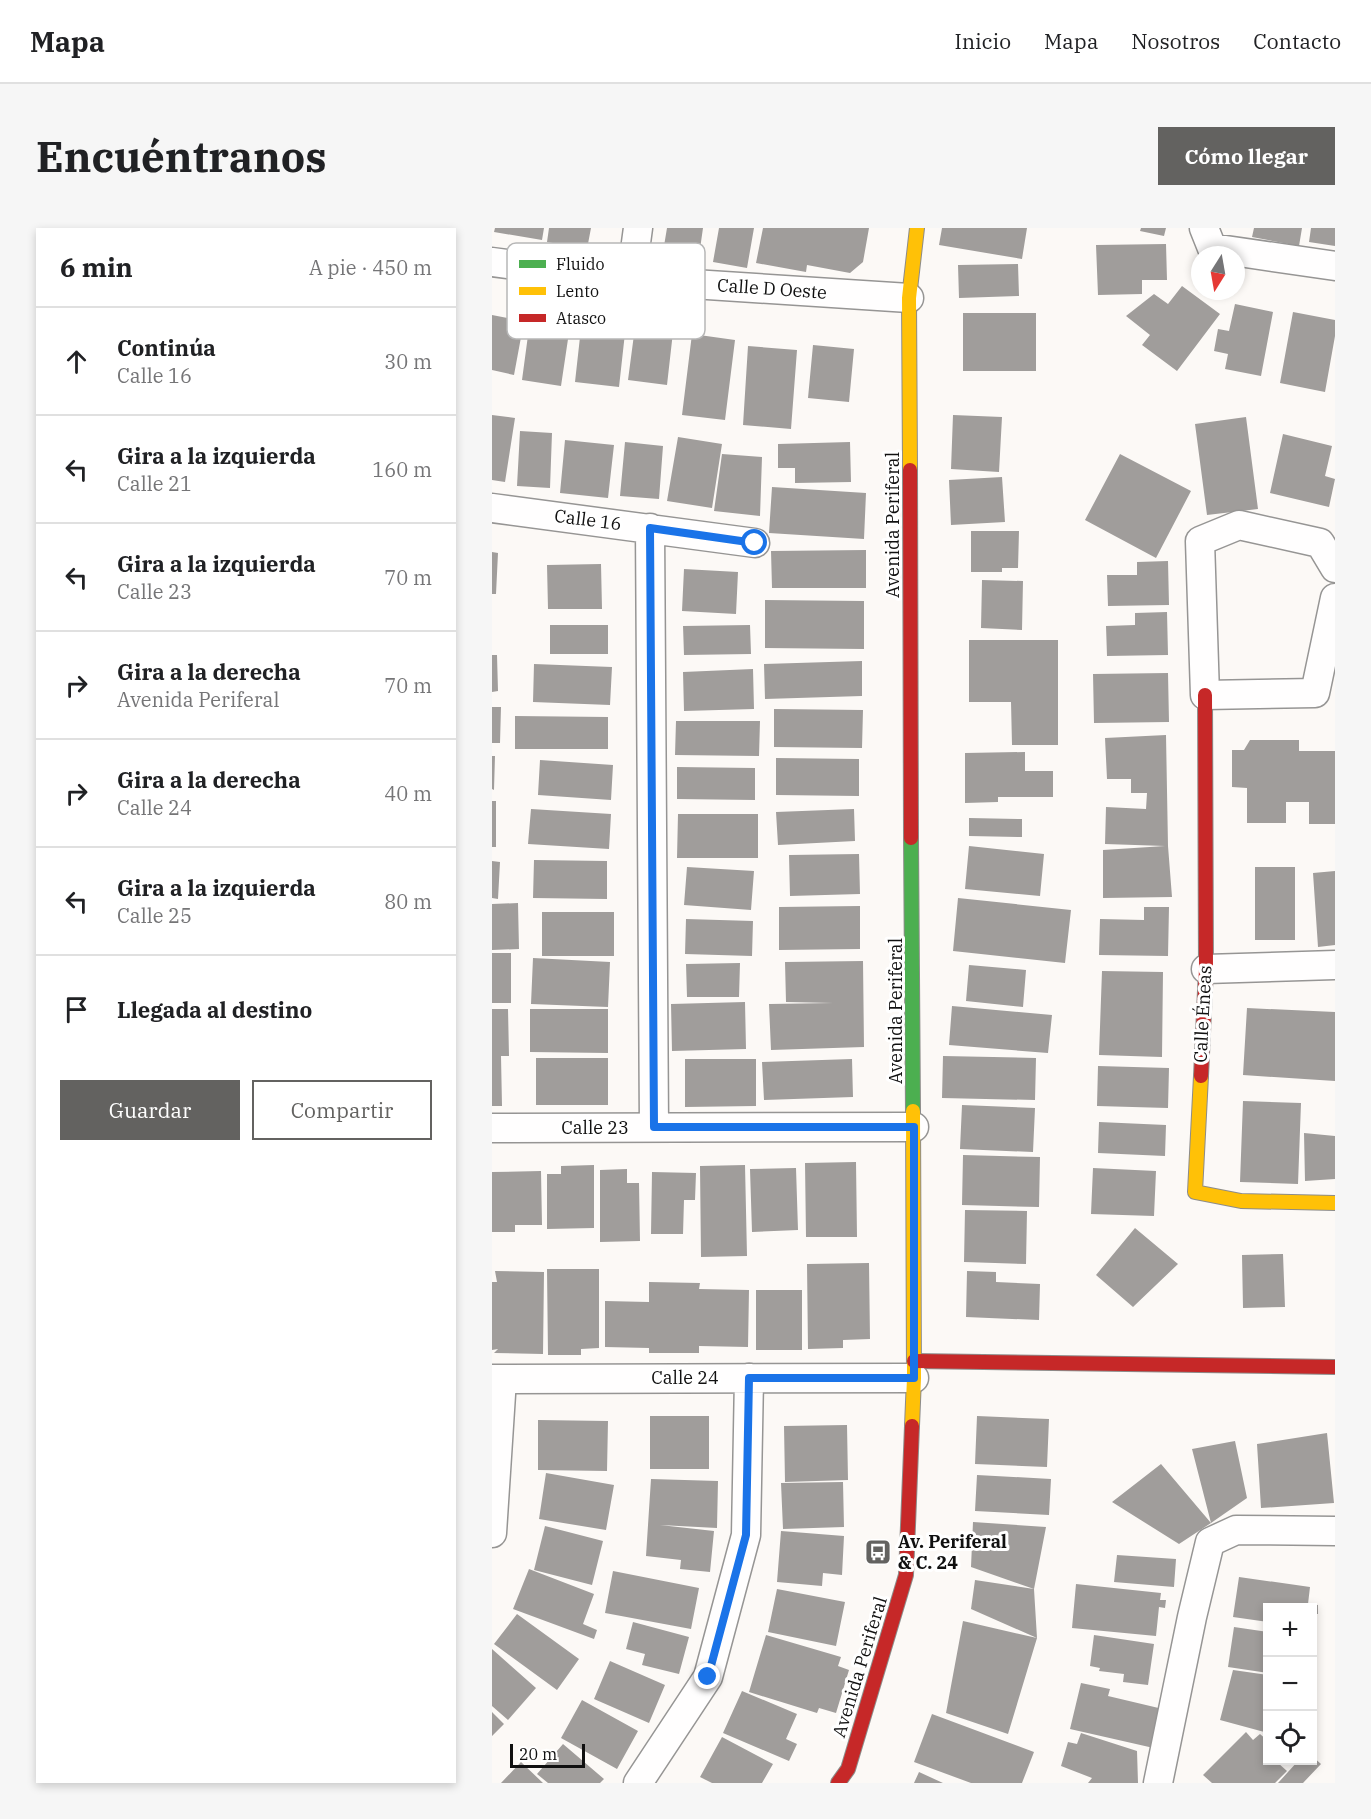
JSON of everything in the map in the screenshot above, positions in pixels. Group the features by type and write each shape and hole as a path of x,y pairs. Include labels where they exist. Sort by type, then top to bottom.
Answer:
{"street":[{"path":"636,243 638,228"},
{"name":"Avenida Periferal","path":"838,1783 848,1769 906,1575 914,1370 909,298 917,228"},
{"path":"1204,228 1212,248 1326,265"},
{"name":"Calle D Oeste","path":"492,261 507,263"},
{"name":"Calle D Oeste","path":"705,285 909,298"},
{"name":"Calle 16","path":"492,508 755,543"},
{"name":"Calle Éneas","path":"1335,568 1320,543 1239,525 1200,541 1205,695 1206,969 1195,1192 1241,1201 1335,1203"},
{"path":"650,528 654,1127"},
{"path":"1205,695 1315,693 1335,598"},
{"path":"1206,969 1335,966"},
{"name":"Calle 23","path":"492,1128 914,1127"},
{"path":"914,1370 1335,1367"},
{"name":"Calle 24","path":"497,1379 749,1378 914,1370"},
{"path":"638,1783 708,1677 746,1535 749,1378"},
{"path":"492,1533 497,1379"},
{"path":"1158,1783 1210,1542 1236,1530 1330,1531"}],"building":[{"path":"495,228 544,228 542,240 494,232"},
{"path":"549,228 591,228 588,243 547,242"},
{"path":"667,228 703,228 701,243 664,243"},
{"path":"719,228 754,228 747,268 713,262"},
{"path":"763,228 869,228 863,262 850,273 807,265 806,272 756,263"},
{"path":"942,228 1027,228 1022,259 939,245"},
{"path":"1141,228 1166,228 1164,236 1140,231"},
{"path":"1254,228 1302,228 1299,246 1252,237"},
{"path":"1311,228 1335,228 1335,246 1309,242"},
{"path":"1166,244 1167,280 1142,280 1142,294 1098,295 1096,245"},
{"path":"1018,264 1019,296 959,298 958,265"},
{"path":"1182,286 1191,293 1191,300 1201,300 1220,314 1177,371 1142,345 1150,335 1126,316 1154,294 1168,304"},
{"path":"1235,304 1273,312 1261,376 1225,369 1228,354 1214,351 1218,329 1229,331"},
{"path":"1293,312 1335,320 1335,336 1325,392 1280,383"},
{"path":"963,313 1036,313 1036,371 963,371"},
{"path":"492,315 507,318 507,339 521,339 514,375 492,370"},
{"path":"705,336 735,340 725,420 682,415 691,339 705,339"},
{"path":"528,339 568,339 561,386 522,380"},
{"path":"580,339 624,339 619,387 575,382"},
{"path":"633,339 672,339 667,385 628,380"},
{"path":"813,345 854,349 849,402 808,398"},
{"path":"748,346 797,350 791,429 743,425"},
{"path":"492,415 515,418 505,482 492,480"},
{"path":"953,415 1002,417 999,472 951,469"},
{"path":"1246,417 1258,509 1207,515 1195,424"},
{"path":"520,431 552,433 550,488 517,486"},
{"path":"1283,434 1332,446 1325,476 1335,479 1329,507 1270,493"},
{"path":"678,437 722,444 712,508 667,501"},
{"path":"565,440 614,445 608,498 560,493"},
{"path":"625,442 663,446 659,499 620,496"},
{"path":"850,442 851,482 795,483 795,468 778,468 778,444"},
{"path":"722,454 762,457 760,516 714,511"},
{"path":"1120,454 1191,491 1156,558 1085,520"},
{"path":"1002,477 1005,522 951,525 949,480"},
{"path":"772,487 866,493 864,539 769,533"},
{"path":"971,531 1019,531 1018,568 1002,568 1002,572 971,572"},
{"path":"866,550 866,588 772,588 771,551"},
{"path":"492,552 498,553 496,594 492,594"},
{"path":"1168,561 1169,605 1108,606 1107,575 1137,575 1137,562"},
{"path":"601,564 602,609 548,609 547,565"},
{"path":"684,569 738,572 736,614 682,611"},
{"path":"982,580 1023,581 1022,630 981,628"},
{"path":"765,600 864,601 864,649 765,648"},
{"path":"1167,612 1168,655 1107,656 1106,626 1135,625 1135,613"},
{"path":"550,625 608,625 608,654 550,654"},
{"path":"750,625 751,654 684,655 683,626"},
{"path":"969,640 1058,640 1058,745 1012,745 1011,702 969,702"},
{"path":"492,655 497,655 498,691 492,692"},
{"path":"862,661 862,696 765,699 764,664"},
{"path":"534,664 612,667 610,705 533,702"},
{"path":"753,669 754,709 684,711 683,672"},
{"path":"1168,673 1169,722 1094,723 1093,674"},
{"path":"492,707 501,707 500,743 492,743"},
{"path":"774,709 863,710 862,748 774,747"},
{"path":"515,716 608,717 608,749 515,749"},
{"path":"676,721 760,721 759,756 675,755"},
{"path":"1166,735 1168,846 1172,897 1103,898 1103,850 1165,846 1105,844 1106,807 1146,809 1147,793 1131,793 1131,779 1107,779 1105,738"},
{"path":"1250,740 1299,740 1299,751 1335,751 1335,824 1309,824 1309,802 1286,802 1286,823 1247,823 1247,788 1232,787 1232,750 1244,750"},
{"path":"1025,752 1025,771 1053,771 1053,797 998,797 998,802 965,803 965,753"},
{"path":"492,756 495,756 494,790 492,789"},
{"path":"776,758 859,759 859,796 776,795"},
{"path":"540,760 613,765 611,800 538,795"},
{"path":"677,767 755,768 755,800 677,799"},
{"path":"492,801 496,801 496,847 492,847"},
{"path":"531,809 611,814 609,849 528,844"},
{"path":"854,809 855,841 778,845 776,812"},
{"path":"678,814 758,814 758,858 677,858"},
{"path":"969,818 1022,819 1022,837 969,836"},
{"path":"969,846 1044,854 1040,896 965,889"},
{"path":"859,854 860,894 790,896 789,855"},
{"path":"534,860 607,861 607,899 533,898"},
{"path":"492,861 500,862 498,899 492,898"},
{"path":"687,867 754,871 751,910 684,905"},
{"path":"1255,867 1295,867 1295,940 1255,940"},
{"path":"1335,871 1335,945 1318,947 1313,873"},
{"path":"958,898 1071,910 1065,963 953,951"},
{"path":"518,903 519,949 492,950 492,904"},
{"path":"860,906 860,949 779,950 779,907"},
{"path":"1144,907 1169,907 1168,956 1099,955 1100,919 1144,920"},
{"path":"542,912 614,912 614,956 542,956"},
{"path":"686,919 753,921 752,956 685,954"},
{"path":"492,953 511,953 511,1003 492,1003"},
{"path":"533,958 610,962 608,1007 531,1004"},
{"path":"863,961 864,1047 771,1050 769,1004 833,1003 786,1002 785,962"},
{"path":"740,963 739,997 687,997 686,964"},
{"path":"969,965 1026,970 1023,1007 966,1001"},
{"path":"1102,971 1163,972 1162,1057 1099,1055"},
{"path":"745,1002 746,1049 672,1051 671,1004"},
{"path":"952,1006 1052,1015 1048,1053 949,1045"},
{"path":"1247,1008 1335,1012 1335,1081 1243,1075"},
{"path":"492,1009 508,1009 509,1056 501,1056 502,1106 492,1106"},
{"path":"530,1009 608,1009 608,1053 530,1052"},
{"path":"943,1056 1036,1058 1035,1100 942,1098"},
{"path":"536,1058 608,1058 608,1105 536,1105"},
{"path":"685,1059 756,1059 756,1106 685,1107"},
{"path":"852,1059 853,1097 764,1100 762,1062"},
{"path":"1098,1066 1169,1068 1168,1108 1097,1106"},
{"path":"1243,1101 1301,1103 1298,1184 1240,1182"},
{"path":"962,1105 1035,1108 1033,1152 960,1149"},
{"path":"1099,1122 1166,1125 1165,1156 1098,1153"},
{"path":"1304,1133 1335,1136 1335,1179 1305,1181"},
{"path":"963,1155 1040,1157 1039,1207 962,1205"},
{"path":"856,1162 857,1237 806,1237 805,1163"},
{"path":"594,1165 594,1228 547,1229 547,1174 561,1174 561,1166"},
{"path":"745,1165 747,1256 701,1257 700,1166"},
{"path":"796,1168 798,1230 752,1232 750,1169"},
{"path":"1093,1168 1156,1171 1154,1216 1091,1214"},
{"path":"627,1169 627,1183 639,1183 640,1241 600,1242 600,1170"},
{"path":"541,1171 542,1225 515,1225 515,1232 492,1232 492,1172"},
{"path":"652,1172 696,1173 695,1200 684,1200 683,1234 651,1234"},
{"path":"965,1210 1027,1211 1026,1264 964,1262"},
{"path":"1135,1228 1178,1264 1133,1307 1096,1275"},
{"path":"1283,1254 1285,1307 1243,1308 1242,1255"},
{"path":"869,1263 870,1339 843,1340 843,1348 808,1349 807,1264"},
{"path":"547,1269 599,1269 599,1348 581,1349 581,1355 548,1355"},
{"path":"495,1271 544,1272 543,1354 494,1353 498,1349 492,1350 492,1282 497,1282"},
{"path":"967,1271 996,1272 996,1282 1040,1284 1039,1320 966,1317"},
{"path":"649,1282 700,1283 699,1289 749,1290 748,1347 699,1346 699,1353 649,1353 649,1348 605,1347 605,1301 649,1302"},
{"path":"756,1290 802,1290 802,1350 756,1350"},
{"path":"650,1416 709,1416 709,1469 650,1469"},
{"path":"977,1416 1049,1419 1047,1467 975,1464"},
{"path":"538,1420 608,1421 607,1471 538,1470"},
{"path":"847,1425 848,1480 785,1482 784,1426"},
{"path":"1327,1433 1334,1503 1261,1508 1257,1444"},
{"path":"1235,1441 1247,1498 1211,1523 1192,1449"},
{"path":"1161,1464 1211,1523 1179,1544 1112,1502"},
{"path":"546,1473 614,1485 606,1530 539,1519"},
{"path":"977,1475 1051,1479 1049,1515 975,1511"},
{"path":"651,1479 718,1481 717,1528 660,1525 714,1531 710,1572 680,1569 681,1560 646,1556"},
{"path":"843,1482 844,1527 783,1529 781,1483"},
{"path":"973,1522 1046,1527 1034,1589 971,1567"},
{"path":"545,1526 603,1541 592,1585 534,1570"},
{"path":"781,1531 844,1536 842,1575 823,1573 822,1586 777,1582"},
{"path":"1117,1555 1176,1559 1174,1587 1114,1582"},
{"path":"529,1569 594,1594 583,1624 597,1630 594,1639 513,1609"},
{"path":"613,1571 699,1588 691,1629 605,1613"},
{"path":"1239,1577 1310,1587 1308,1603 1263,1603 1263,1621 1233,1617"},
{"path":"975,1580 1034,1589 1037,1638 971,1609"},
{"path":"1076,1584 1161,1593 1160,1600 1166,1600 1165,1608 1159,1607 1156,1636 1072,1628"},
{"path":"777,1589 845,1602 836,1646 768,1632"},
{"path":"517,1614 579,1659 557,1690 494,1644"},
{"path":"963,1621 1037,1638 1008,1734 946,1713"},
{"path":"633,1622 689,1637 679,1674 642,1665 645,1654 626,1649"},
{"path":"1234,1627 1263,1631 1263,1672 1228,1667"},
{"path":"766,1635 841,1657 838,1666 849,1670 836,1713 819,1708 817,1713 749,1692"},
{"path":"1094,1635 1154,1644 1148,1685 1123,1682 1124,1674 1099,1671 1100,1668 1090,1666"},
{"path":"492,1649 536,1688 508,1720 492,1706"},
{"path":"610,1661 665,1685 649,1723 594,1699"},
{"path":"1233,1670 1263,1674 1263,1732 1220,1720"},
{"path":"1081,1683 1110,1689 1108,1696 1167,1710 1158,1749 1070,1729"},
{"path":"742,1691 797,1714 786,1739 797,1744 789,1761 723,1733"},
{"path":"582,1700 638,1731 617,1769 561,1738"},
{"path":"492,1712 504,1724 492,1736"},
{"path":"932,1714 1034,1752 1022,1783 971,1783 914,1762"},
{"path":"1246,1732 1253,1740 1260,1734 1263,1737 1263,1765 1280,1765 1287,1771 1275,1783 1212,1783 1203,1775"},
{"path":"1081,1733 1137,1751 1138,1783 1088,1783 1092,1778 1061,1766 1068,1742 1077,1744"},
{"path":"722,1737 773,1764 762,1783 712,1783 700,1777"},
{"path":"563,1744 604,1779 600,1783 548,1783 537,1774"},
{"path":"1317,1760 1321,1764 1303,1783 1278,1783 1294,1765 1317,1765"},
{"path":"521,1762 543,1783 501,1783"},
{"path":"919,1772 943,1783 914,1783"}],"traffic: fast":[{"path":"911,838 913,1111"}],"traffic: slow":[{"path":"910,470 909,298 917,228"},
{"path":"1201,1076 1195,1192 1241,1201 1335,1203"},
{"path":"912,1426 914,1378 913,1111"}],"traffic: jam":[{"path":"910,470 911,838"},
{"path":"1201,1076 1206,969 1205,695"},
{"path":"914,1361 1335,1367"},
{"path":"838,1783 848,1769 906,1575 912,1426"}],"place":[{"name":"Av. Periferal & C. 24","path":"878,1552"}],"route":[{"path":"708,1677 746,1535 749,1378 914,1378 914,1127 654,1127 650,528 755,543"}]}
